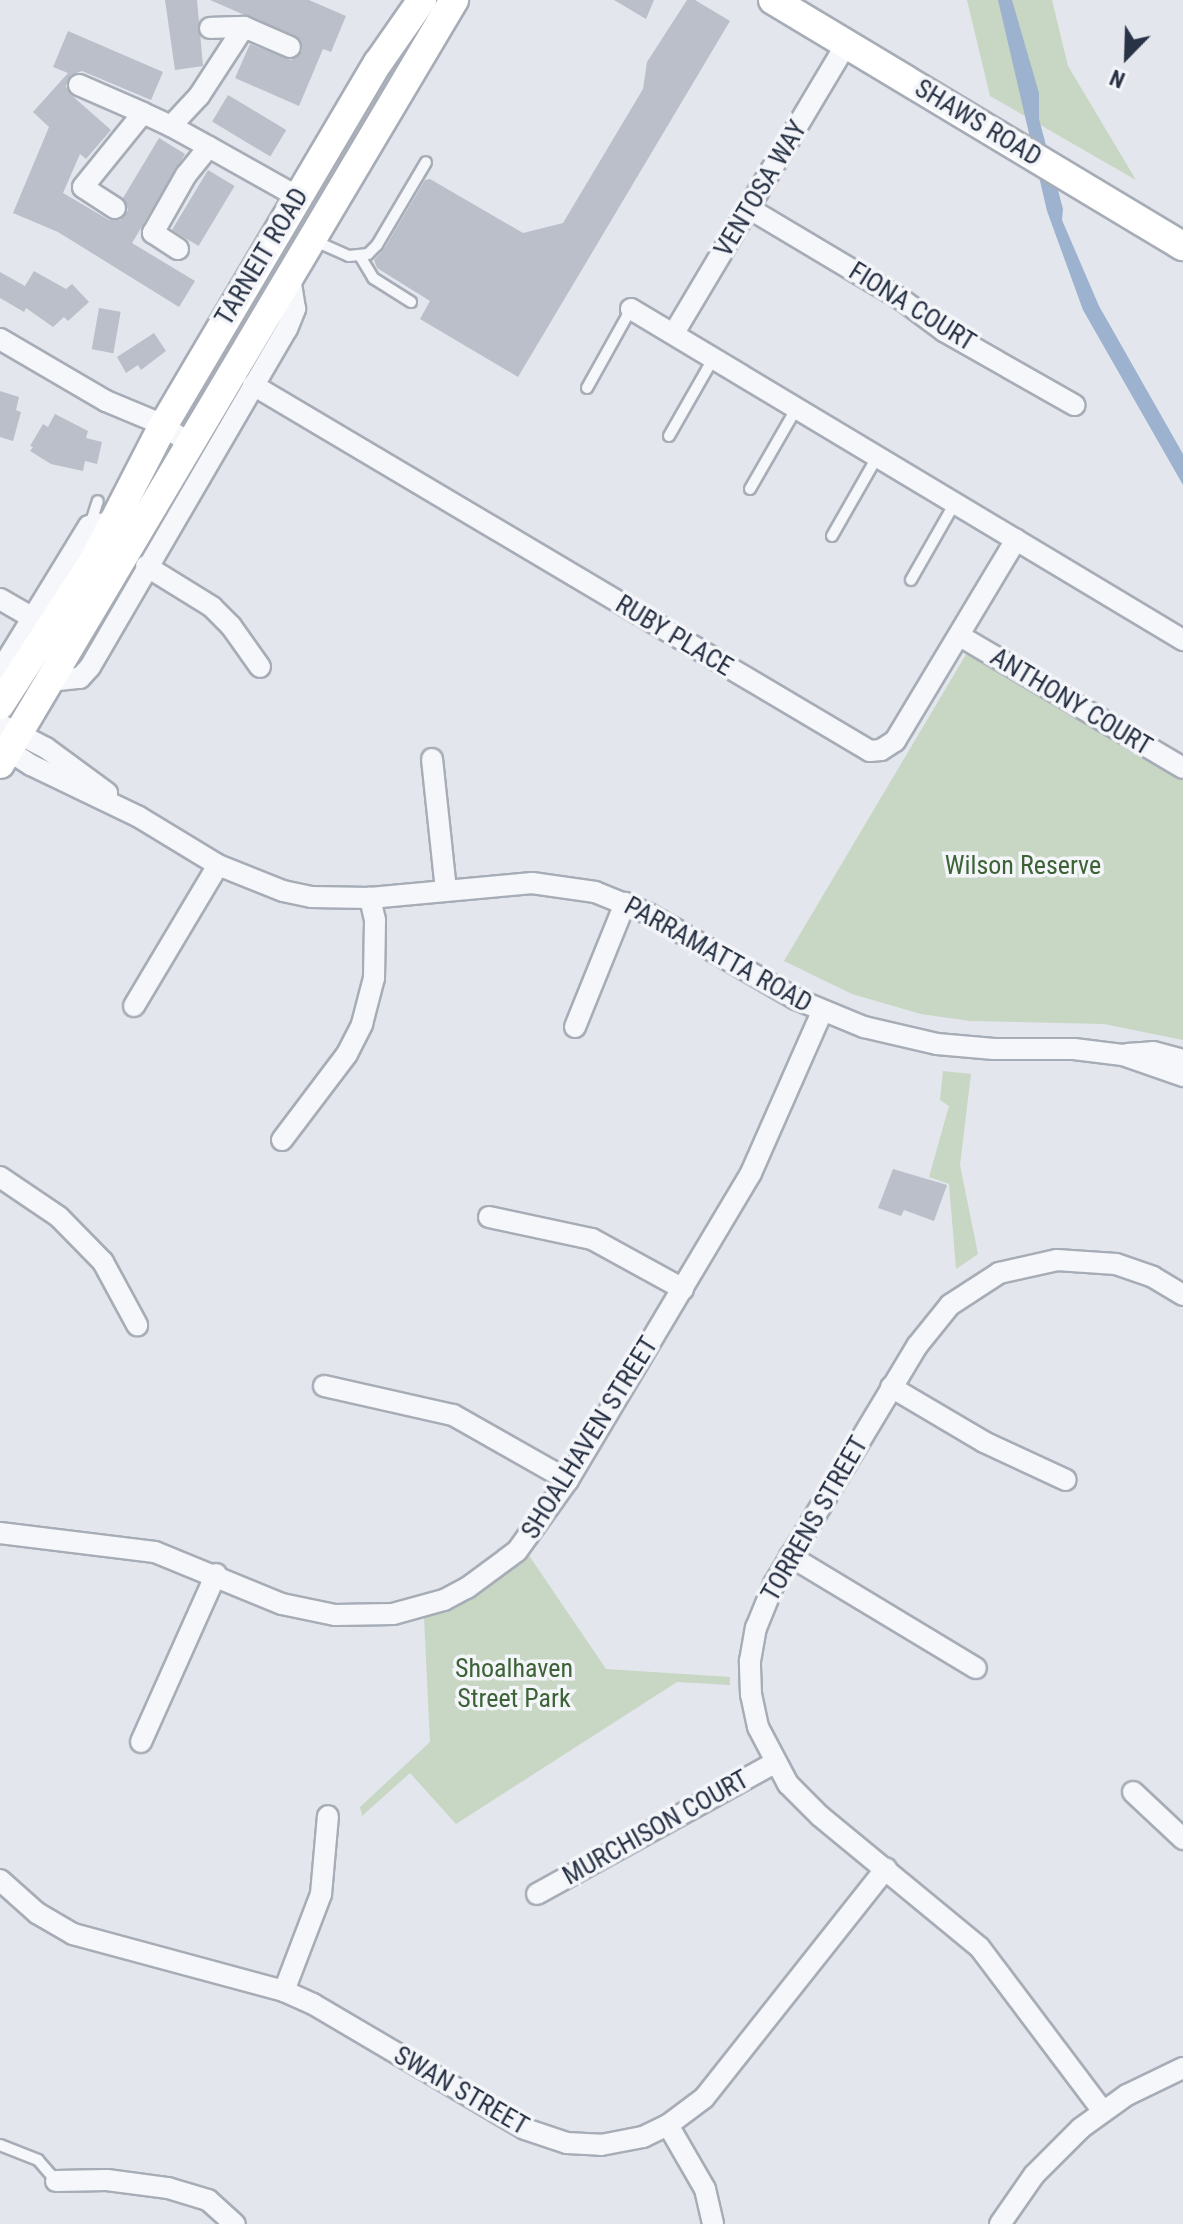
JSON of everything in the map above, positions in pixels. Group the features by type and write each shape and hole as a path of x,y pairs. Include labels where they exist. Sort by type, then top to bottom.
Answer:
{"main road":[{"name":"TARNEIT ROAD","path":"0,705 101,516 160,432 348,113 422,0"},
{"name":"TARNEIT ROAD","path":"5,743 49,681 454,0"},
{"name":"SHAWS ROAD","path":"773,0 1183,246"},
{"path":"348,113 377,133"},
{"path":"320,160 350,179"}],"street":[{"path":"171,126 199,96 244,27"},
{"path":"210,28 244,27 290,47"},
{"name":"VENTOSA WAY","path":"674,333 846,44"},
{"path":"79,85 171,126 298,197"},
{"path":"115,208 83,187 143,113"},
{"path":"178,249 153,233 186,175 209,147"},
{"name":"FIONA COURT","path":"750,209 901,299 944,331 1074,405"},
{"name":"TARNEIT ROAD","path":"49,681 84,675 301,308 290,277"},
{"path":"631,309 1183,640"},
{"path":"0,339 189,448"},
{"name":"RUBY PLACE","path":"253,385 866,750 881,750 895,741 1016,540"},
{"name":"TARNEIT ROAD","path":"0,671 101,516"},
{"path":"146,566 212,607 231,626 260,667"},
{"path":"0,599 33,618"},
{"name":"ANTHONY COURT","path":"960,636 1183,768"},
{"name":"PARRAMATTA ROAD","path":"5,743 71,765 139,817 218,865 283,891 311,897 370,898 532,883 586,890 625,903 822,1012 882,1032 937,1044 994,1049 1074,1049 1123,1055 1183,1076"},
{"path":"432,759 446,890"},
{"path":"134,1006 218,865"},
{"path":"282,1140 347,1054 362,1024 374,978 375,920 370,898"},
{"path":"575,1027 625,903"},
{"name":"SHOALHAVEN STREET","path":"0,1533 51,1541 128,1546 216,1574 282,1604 311,1612 363,1617 420,1608 467,1588 517,1551 568,1480 759,1157 822,1012"},
{"name":"PARRAMATTA ROAD","path":"1123,1055 1153,1052 1183,1060"},
{"path":"0,1177 59,1217 103,1262 137,1325"},
{"path":"489,1217 592,1239 683,1289"},
{"name":"TORRENS STREET","path":"1102,2110 989,1958 803,1801 774,1763 755,1714 750,1661 763,1607 790,1556 891,1387 937,1317 967,1292 999,1273 1037,1263 1097,1261 1153,1277 1183,1295"},
{"path":"324,1386 453,1415 568,1480"},
{"path":"891,1387 984,1442 1066,1480"},
{"name":"SHOALHAVEN STREET","path":"0,1548 51,1541"},
{"path":"790,1556 976,1668"},
{"path":"141,1742 216,1574"},
{"name":"MURCHISON COURT","path":"537,1894 774,1763"},
{"path":"1133,1792 1183,1839"},
{"path":"284,1991 321,1894 328,1816"},
{"name":"SWAN STREET","path":"0,1880 37,1913 90,1941 284,1991 313,2004 538,2135 567,2143 601,2145 633,2140 688,2113 718,2083 886,1868"},
{"path":"1000,2224 1034,2175 1102,2110 1183,2068"},
{"path":"668,2125 705,2189 713,2224"},
{"path":"56,2181 90,2178 168,2188 208,2200 235,2224"}],"lane":[{"path":"313,240 339,254 360,256 377,245 426,162"},
{"path":"360,256 373,278 411,302"},
{"path":"587,388 631,309"},
{"path":"669,436 713,359"},
{"path":"750,489 796,409"},
{"path":"832,536 877,457"},
{"path":"911,580 955,503"},
{"path":"0,2145 38,2160 56,2181"}],"green space":[{"path":"967,0 1052,0 1068,66 1136,180 990,96"},
{"name":"Wilson Reserve","path":"968,651 1183,779 1183,1040 1104,1024 970,1021 921,1014 852,994 784,961"},
{"path":"943,1071 971,1074 960,1165 978,1254 956,1269 949,1184 929,1177 949,1106 940,1100"},
{"name":"Shoalhaven Street Park","path":"528,1554 606,1669 730,1677 730,1685 677,1682 456,1824 410,1773 362,1816 360,1807 430,1742 424,1617 468,1599"}],"water":[{"path":"998,0 1012,0 1039,93 1039,119 1063,209 1062,220 1099,306 1183,454 1183,485 1083,310 1047,211"}],"building":[{"path":"165,0 197,0 203,66 175,70"},
{"path":"210,0 309,0 346,16 331,52 323,49 299,106 235,78 250,44 291,60 302,51 300,39"},
{"path":"614,0 654,0 646,19"},
{"path":"687,0 695,0 730,21 518,377 420,319 430,301 377,268 374,260 384,249 425,180 430,179 523,233 563,223 643,89 647,62"},
{"path":"68,31 163,72 151,100 82,71 71,75 66,86 69,93 111,130 86,159 80,154 63,193 109,220 120,220 128,210 123,198 159,138 185,154 132,243 195,281 179,307 58,232 13,213 49,127 33,112 68,73 53,67"},
{"path":"228,95 286,130 270,157 212,122"},
{"path":"208,170 235,186 199,246 172,230"},
{"path":"34,271 66,289 72,284 89,302 68,321 64,317 53,327 26,308 24,312 0,298 0,272 25,286"},
{"path":"99,308 121,312 113,353 92,349"},
{"path":"154,333 166,351 141,370 138,365 126,373 117,357"},
{"path":"0,391 19,397 16,410 21,412 13,441 0,437"},
{"path":"55,414 88,431 86,438 102,442 97,464 85,461 83,471 51,464 30,451 43,424 48,427"},
{"path":"893,1169 947,1185 934,1221 904,1210 901,1216 878,1208"}]}
